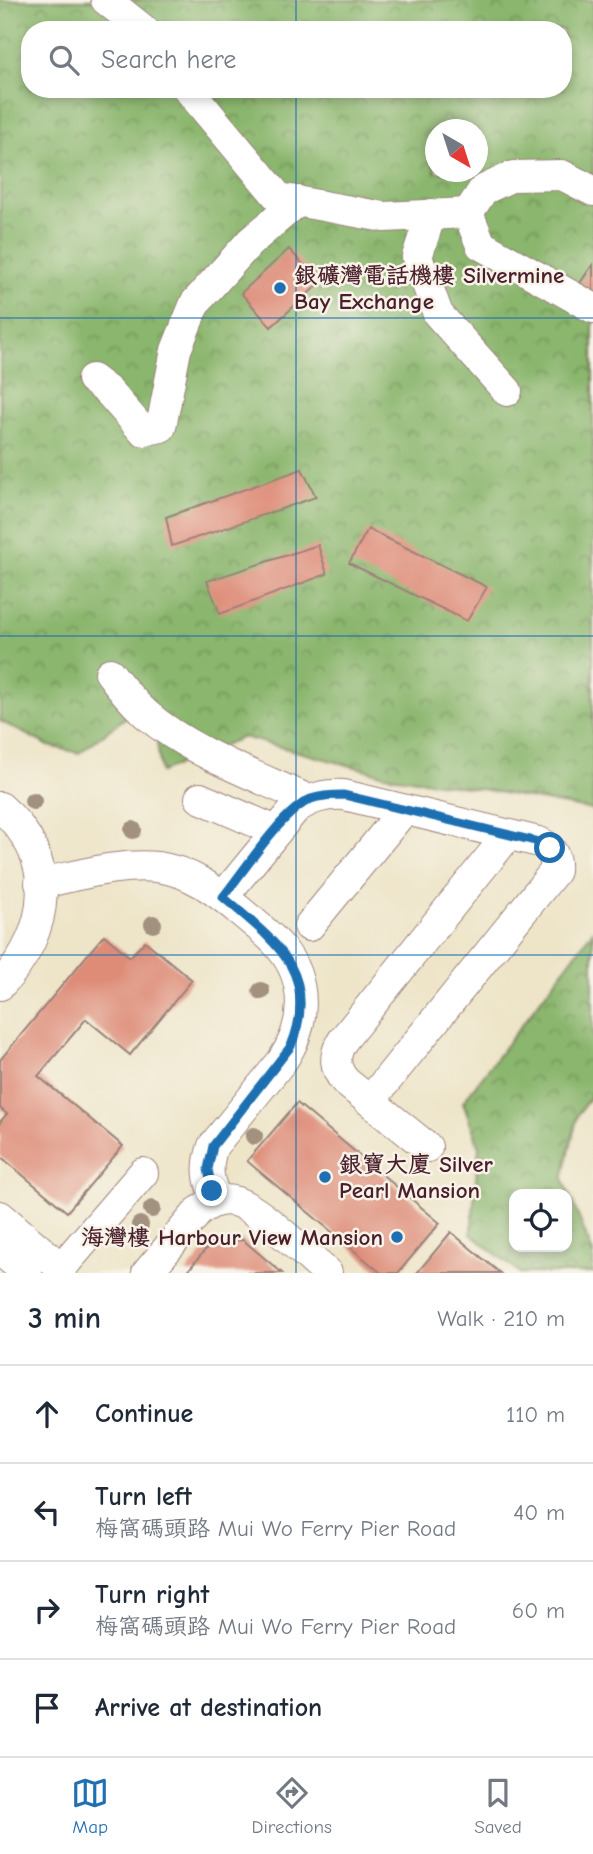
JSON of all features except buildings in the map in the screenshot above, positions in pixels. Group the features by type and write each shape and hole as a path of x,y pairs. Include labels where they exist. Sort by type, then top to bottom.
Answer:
{"street":[{"path":"106,0 133,21"},
{"path":"196,98 279,198 384,217 468,213"},
{"path":"468,213 483,190 513,176 562,175 593,191"},
{"path":"92,379 108,391 143,431 161,427 176,350 195,303 250,242 299,201"},
{"path":"468,213 481,245 593,308"},
{"path":"431,214 417,257 438,314 507,391"},
{"path":"110,673 147,715 192,746 309,800"},
{"path":"223,897 295,809 309,800 330,794 344,795 539,842 550,848 556,859 555,872 370,1101"},
{"path":"200,798 276,831"},
{"path":"0,807 25,835 38,865 40,883 40,916 35,934 18,966 0,985"},
{"path":"309,926 404,810"},
{"path":"427,1147 341,1077 335,1061 339,1046 509,835"},
{"path":"40,883 118,868 158,867 180,873 201,881 223,897 279,946 290,960 301,994 298,1030 291,1046 213,1146 209,1157 209,1180 218,1201"},
{"path":"0,1216 61,1268 143,1173"},
{"path":"147,1273 198,1212 218,1201 235,1201 251,1209 327,1273"},
{"path":"0,1250 27,1273"}],"green space":[{"path":"0,0 593,0 593,810 487,790 389,776 243,737 161,772 151,698 79,753 49,746 0,721"},
{"path":"593,931 593,1093 578,1114 563,1178 567,1189 509,1189 509,1252 572,1252 572,1200 593,1253 593,1273 520,1273 471,1234 479,1146 463,1102"}],"place":[{"name":"銀礦灣電話機樓 Silvermine Bay Exchange","path":"280,288"},
{"name":"銀寶大廈 Silver Pearl Mansion","path":"325,1177"},
{"name":"海灣樓 Harbour View Mansion","path":"397,1237"}],"route":[{"path":"212,1191 208,1169 213,1146 282,1060 298,1030 301,994 290,960 267,934 223,897 287,817 316,797 344,795 539,842 550,848"}]}
